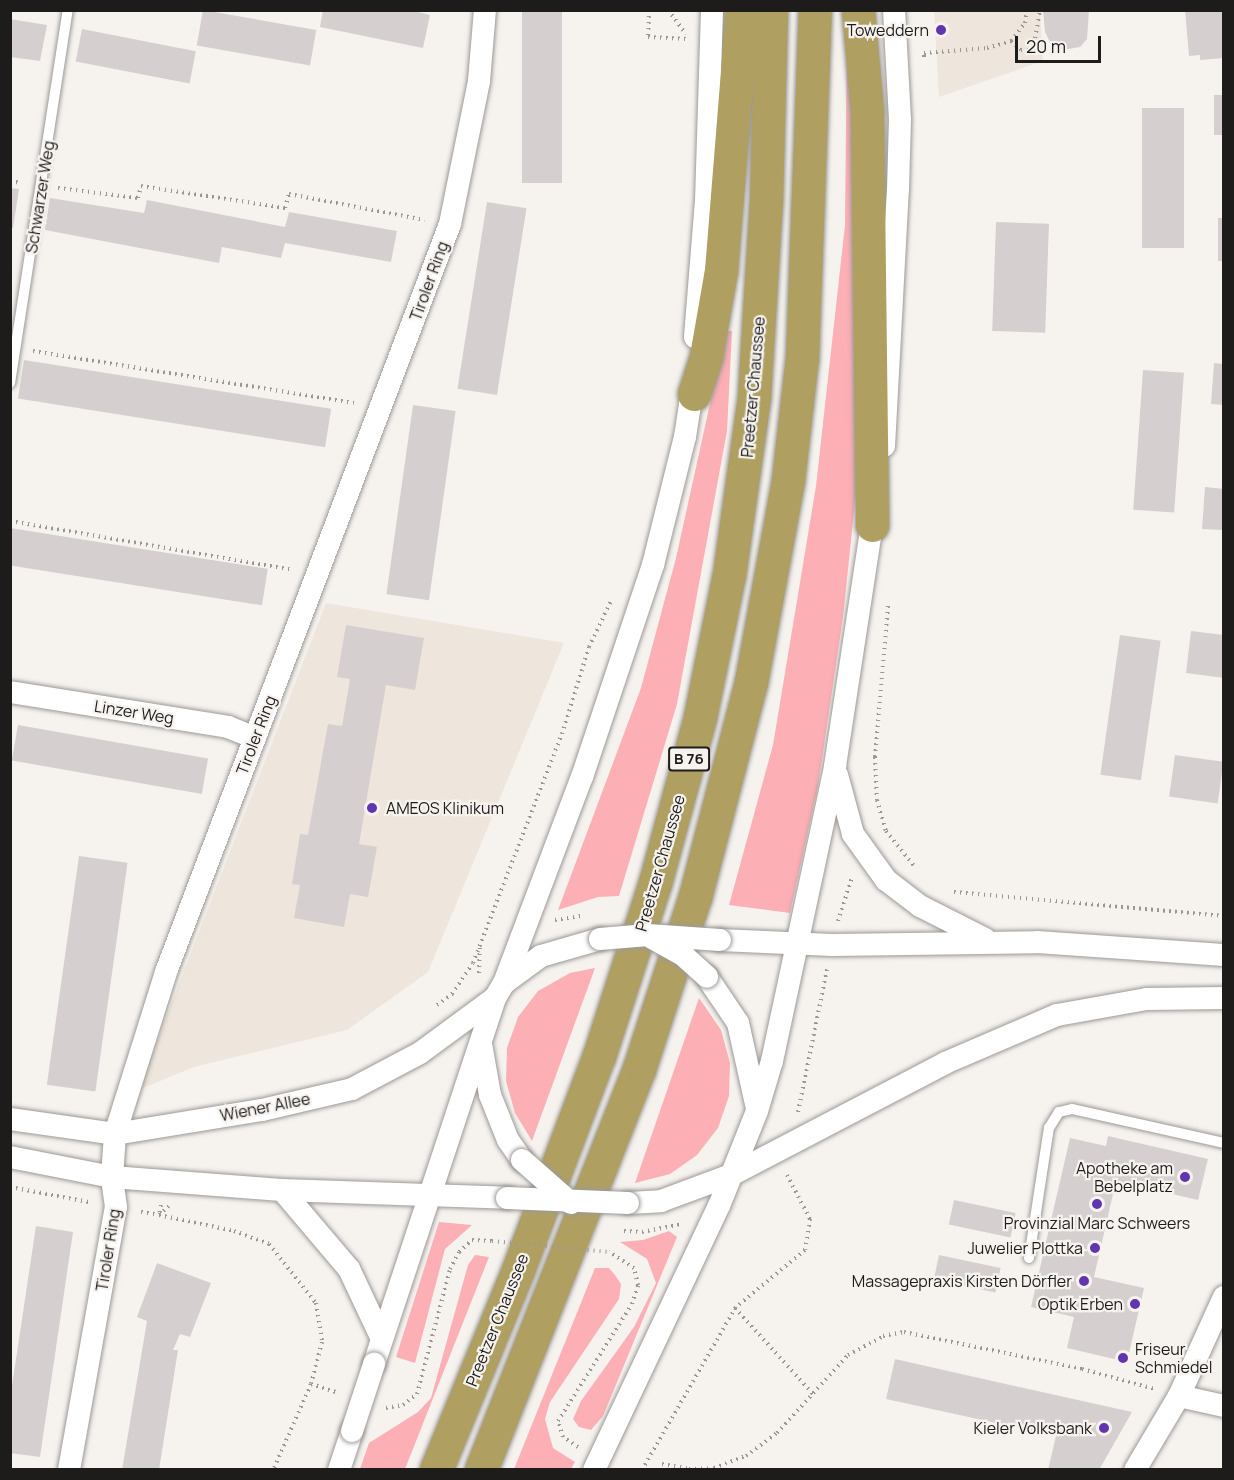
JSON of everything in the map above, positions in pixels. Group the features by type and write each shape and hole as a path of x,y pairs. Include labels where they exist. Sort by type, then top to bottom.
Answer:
{"highway":[{"path":"694,394 706,356 721,270 742,10"},
{"name":"Preetzer Chaussee","path":"436,1470 518,1270 599,1056 656,883 700,717 731,563 754,396 766,201 771,10"},
{"name":"B 76","path":"481,1470 639,1069 695,897 751,682 788,480 801,358 815,10"},
{"path":"858,10 867,121 872,525"}],"street":[{"name":"Tiroler Ring","path":"69,1470 116,1207 112,1177 115,1134 166,972 450,224 479,81 485,10"},
{"path":"339,1470 480,1043 582,777 653,565 694,394 706,201 712,10"},
{"path":"594,1470 731,1175 757,1111 798,945 835,766 887,422 900,120 894,10"},
{"name":"Linzer Weg","path":"10,692 228,727 255,738"},
{"path":"835,766 853,834 866,858 920,906 989,941"},
{"path":"648,935 684,957 707,977 738,1023 757,1111"},
{"name":"Wiener Allee","path":"10,1119 115,1134 262,1110 352,1089 420,1053 541,956 600,939 648,935 798,945 989,941 1159,947 1224,955"},
{"path":"10,1156 112,1177 282,1190 431,1194 571,1203 661,1201 731,1175 945,1064 1057,1015 1147,999 1224,998"},
{"path":"480,1043 490,1095 508,1140 522,1160 571,1203"},
{"path":"282,1190 349,1269 382,1339"},
{"path":"1135,1470 1179,1396 1224,1297"},
{"path":"1179,1396 1224,1406"}],"lane":[{"name":"Schwarzer Weg","path":"10,383 69,10"},
{"path":"1029,1257 1049,1128 1059,1112 1072,1108 1224,1143"}],"path":[{"path":"649,10 648,37 691,40"},
{"path":"668,10 691,40 690,50"},
{"path":"924,65 924,53 987,48 1011,41 1025,23 1027,10"},
{"path":"1011,41 1021,50 1033,50 1040,10"},
{"path":"42,186 138,198 141,186 285,208 289,194 450,224"},
{"path":"16,348 382,407"},
{"path":"10,522 318,574"},
{"path":"429,1012 452,994 473,963 562,734 589,647 614,596"},
{"path":"888,603 875,757 877,800 886,831 918,872"},
{"path":"944,888 963,895 1224,916"},
{"path":"786,1173 796,1168"},
{"path":"164,1180 159,1215 234,1231 269,1244 295,1272 316,1303 322,1342 311,1384 273,1470"},
{"path":"377,1405 388,1408 403,1405 417,1394 450,1269 472,1240 609,1252 634,1268 638,1285 632,1304 558,1421 563,1437 582,1449"},
{"path":"642,1470 735,1308"},
{"path":"662,1464 689,1469 714,1468 746,1456 777,1434 848,1355 883,1336 904,1332 1082,1369 1179,1396"},
{"path":"311,1384 344,1395"}],"shaded area":[{"path":"934,11 1040,11 1043,61 939,97"},
{"path":"847,26 851,27 857,483 843,617 818,786 790,913 729,905 773,745 816,486 845,225"},
{"path":"726,331 732,331 727,431 677,704 619,896 598,897 558,910 641,688 676,558"},
{"name":"AMEOS Klinikum","path":"326,603 564,643 428,972 347,1030 194,1067 138,1090"},
{"path":"595,968 532,1141 515,1113 506,1081 507,1048 518,1017 538,991 570,973"},
{"path":"699,998 721,1030 730,1063 729,1096 718,1128 697,1155 670,1174 635,1183"},
{"path":"439,1222 472,1225 445,1249 415,1363 396,1357"},
{"path":"669,1231 677,1237 603,1416 591,1430 579,1427 573,1419 581,1401 634,1327 656,1283 647,1259 620,1242 643,1240"},
{"path":"475,1255 489,1257 405,1469 360,1469 369,1443 418,1412 431,1398 468,1265"},
{"path":"595,1268 609,1268 615,1275 621,1284 619,1299 550,1402 545,1419 553,1448 575,1462 571,1469 514,1469"}],"building":[{"path":"203,10 316,30 310,65 197,45"},
{"path":"323,10 410,10 430,15 423,48 320,27"},
{"path":"522,10 562,10 562,183 522,183"},
{"path":"1043,10 1089,10 1087,39 1080,47 1063,50 1051,44 1045,32"},
{"path":"1185,10 1224,10 1224,58 1200,60 1200,55 1189,56"},
{"path":"10,19 47,25 40,61 10,57"},
{"path":"82,29 196,51 190,84 76,61"},
{"path":"1214,95 1224,95 1224,135 1214,135"},
{"path":"1142,108 1184,108 1184,248 1142,248"},
{"path":"10,188 19,189 13,228 10,228"},
{"path":"50,198 144,213 147,200 285,227 289,212 397,231 391,262 285,243 281,258 222,247 219,263 45,230"},
{"path":"487,202 527,208 497,395 457,389"},
{"path":"1218,218 1224,218 1224,261 1218,261"},
{"path":"996,222 1049,224 1045,333 992,331"},
{"path":"24,360 331,409 325,447 18,399"},
{"path":"1214,363 1224,364 1224,405 1211,404"},
{"path":"1143,370 1184,373 1174,513 1133,510"},
{"path":"413,405 456,411 429,600 386,594"},
{"path":"1205,487 1224,489 1224,530 1202,529"},
{"path":"10,528 268,569 262,605 10,565"},
{"path":"346,625 424,638 415,690 386,685 359,844 377,847 368,897 350,894 344,927 294,918 300,885 292,884 300,834 308,835 328,724 342,726 350,679 337,677"},
{"path":"1191,631 1224,635 1224,678 1186,673"},
{"path":"1120,635 1161,641 1141,780 1100,775"},
{"path":"18,725 208,759 202,794 12,760"},
{"path":"1175,755 1224,762 1218,803 1169,797"},
{"path":"79,856 128,863 95,1092 47,1085"},
{"path":"1108,1136 1208,1159 1198,1200 1116,1181 1094,1277 1144,1288 1127,1362 1067,1348 1074,1317 1031,1307 1070,1138 1106,1146"},
{"path":"954,1200 1016,1213 1010,1238 949,1224"},
{"path":"36,1226 73,1232 40,1457 10,1453 10,1399"},
{"path":"939,1255 1001,1268 995,1293 934,1279"},
{"path":"157,1263 211,1283 190,1337 180,1334 173,1350 178,1350 159,1470 122,1470 147,1321 137,1317"},
{"path":"895,1359 1132,1412 1099,1470 1048,1470 1056,1436 886,1399"}],"place":[{"name":"Toweddern","path":"941,30"},
{"name":"AMEOS Klinikum","path":"372,808"},
{"name":"Apotheke am Bebelplatz","path":"1185,1177"},
{"name":"Provinzial Marc Schweers","path":"1097,1204"},
{"name":"Juwelier Plottka","path":"1095,1248"},
{"name":"Massagepraxis Kirsten Dörfler","path":"1084,1281"},
{"name":"Optik Erben","path":"1135,1304"},
{"name":"Friseur Schmiedel","path":"1123,1358"},
{"name":"Kieler Volksbank","path":"1104,1428"}]}
